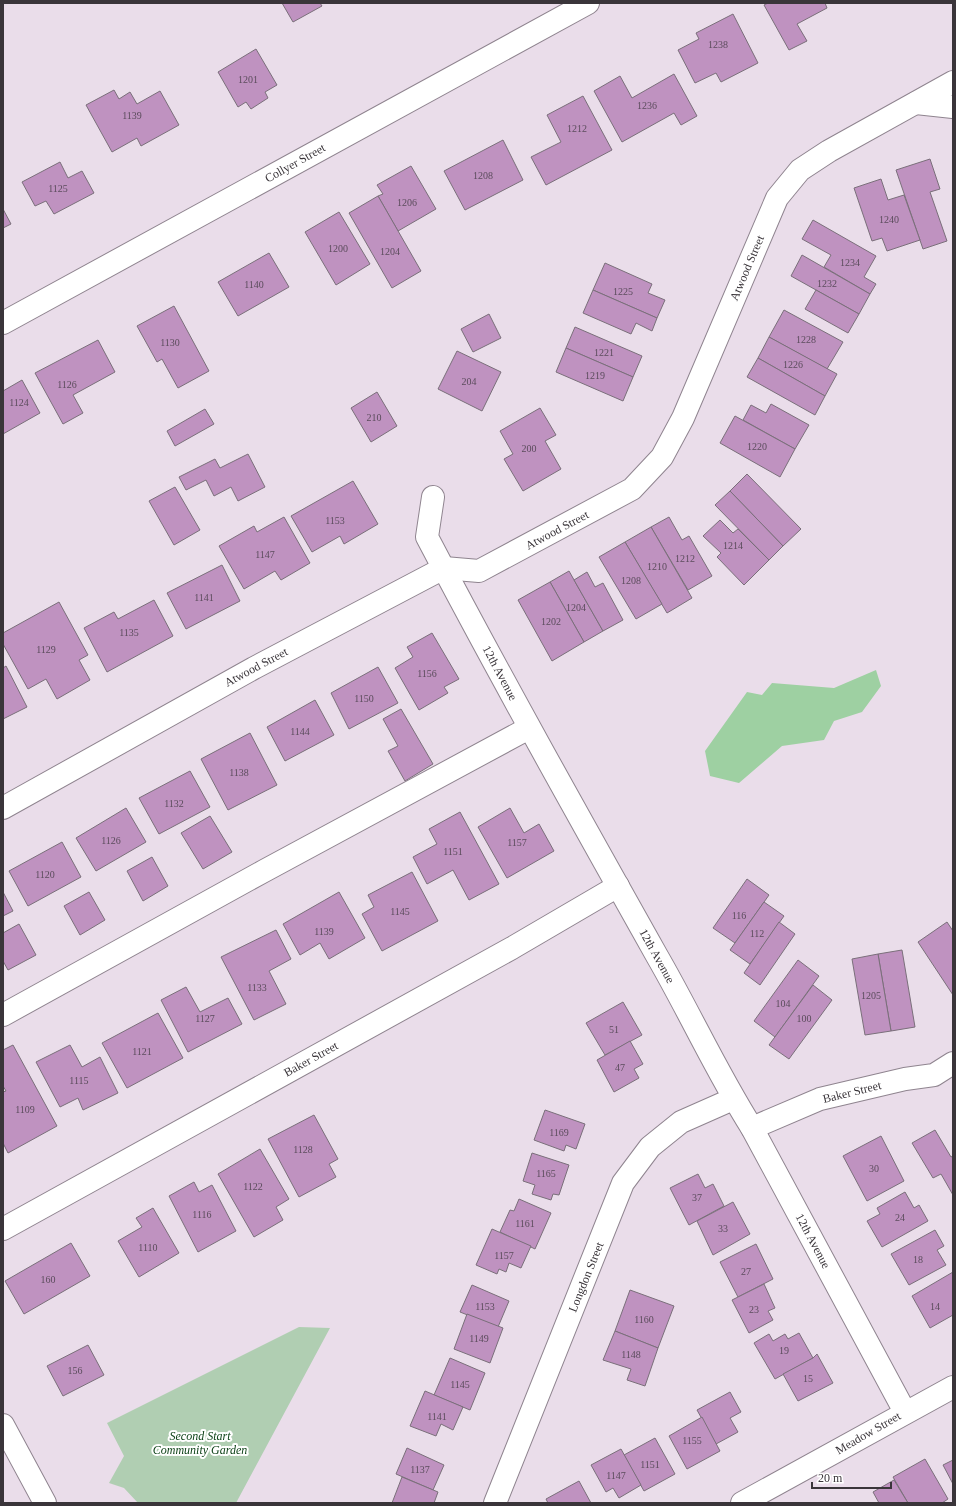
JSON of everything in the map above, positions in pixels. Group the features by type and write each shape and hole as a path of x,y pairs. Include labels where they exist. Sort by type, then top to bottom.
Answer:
{"street":[{"name":"Collyer Street","path":"3,324 588,3"},
{"name":"Atwood Street","path":"3,808 254,668 444,568 479,572 632,489 662,457 683,418 777,198 800,170 829,151 953,82"},
{"path":"916,103 953,107"},
{"name":"12th Avenue","path":"433,497 427,537 529,728 674,986 733,1099 752,1128 905,1412"},
{"path":"3,1015 529,728"},
{"name":"Baker Street","path":"3,1229 512,948 618,886"},
{"name":"Baker Street","path":"752,1128 820,1099 904,1079 934,1075 953,1063"},
{"name":"Longdon Street","path":"495,1503 623,1183 650,1147 681,1122 733,1099"},
{"name":"Meadow Street","path":"742,1503 905,1412 953,1387"},
{"path":"3,1426 45,1503"}],"green space":[{"name":"Second Start Community Garden","path":"299,1327 330,1328 236,1503 138,1503 124,1488 109,1483 124,1456 107,1423"}],"shaded area":[{"path":"876,670 881,686 862,712 834,721 824,740 782,746 739,783 710,776 705,751 747,692 762,695 772,683 834,688"}],"building":[{"path":"282,3 320,3 322,6 293,22"},
{"path":"768,3 825,3 827,8 797,24 807,41 789,50 764,5"},
{"path":"733,14 758,63 721,82 716,73 695,83 678,50 699,39 696,33"},
{"path":"256,49 277,85 265,92 268,98 251,109 246,102 238,107 218,72"},
{"path":"674,74 697,116 681,125 674,113 622,142 594,91 620,76 632,98"},
{"path":"114,90 119,99 130,92 137,104 160,91 179,125 141,146 137,138 112,152 86,105"},
{"path":"583,96 612,150 546,185 531,157 561,142 547,115"},
{"path":"503,140 523,180 465,210 444,171"},
{"path":"930,159 940,189 930,192 947,241 923,249 896,170"},
{"path":"60,162 68,178 82,171 94,193 54,214 46,201 35,206 22,182"},
{"path":"411,166 436,209 398,231 378,196 383,194 377,185"},
{"path":"881,179 888,200 904,195 920,240 887,251 882,238 872,241 854,188"},
{"path":"378,196 421,271 392,288 349,213"},
{"path":"3,209 11,224 3,228"},
{"path":"339,212 370,264 336,285 305,232"},
{"path":"813,220 876,256 864,277 876,284 870,294 824,267 831,255 802,239"},
{"path":"269,253 289,287 238,316 218,282"},
{"path":"802,255 870,294 859,314 791,276"},
{"path":"605,263 652,284 648,293 665,300 657,318 593,290"},
{"path":"593,290 657,318 652,331 636,323 631,334 583,313"},
{"path":"816,290 859,314 848,333 805,309"},
{"path":"174,306 209,371 178,388 162,359 157,362 137,326"},
{"path":"784,310 843,342 827,369 769,337"},
{"path":"489,314 501,338 473,352 461,329"},
{"path":"575,327 642,356 633,377 566,348"},
{"path":"769,337 837,374 825,396 758,358"},
{"path":"98,340 115,372 73,395 83,413 63,424 35,373"},
{"path":"566,348 633,377 623,401 556,372"},
{"path":"457,351 501,372 482,411 438,389"},
{"path":"758,358 825,396 815,415 747,377"},
{"path":"22,380 40,413 3,434 3,391"},
{"path":"377,392 397,426 371,442 351,408"},
{"path":"771,404 809,425 795,449 743,420 751,405 766,413"},
{"path":"540,408 556,435 545,441 561,469 523,491 504,459 513,454 500,431"},
{"path":"205,409 214,424 175,446 167,431"},
{"path":"735,416 795,449 780,477 720,443"},
{"path":"248,454 265,487 238,501 231,487 214,496 206,480 186,490 179,477 215,459 220,468"},
{"path":"747,474 801,529 783,546 730,491"},
{"path":"353,481 378,524 344,544 340,536 312,552 291,516"},
{"path":"175,487 200,530 174,545 149,501"},
{"path":"730,491 783,546 769,560 715,505"},
{"path":"284,517 310,563 281,580 275,571 244,589 219,546 254,526 257,532"},
{"path":"669,517 682,540 689,536 712,576 688,590 651,527"},
{"path":"720,520 733,533 738,529 769,560 744,585 717,557 721,553 703,536"},
{"path":"651,527 692,598 667,613 625,542"},
{"path":"625,542 662,604 636,619 599,557"},
{"path":"222,565 240,601 186,629 167,593"},
{"path":"569,571 603,631 584,642 550,582"},
{"path":"587,572 595,587 603,583 623,620 603,631 574,580"},
{"path":"550,582 584,642 552,661 518,600"},
{"path":"154,600 173,636 107,672 84,628 114,612 118,619"},
{"path":"59,602 88,655 79,660 90,680 57,699 46,679 28,689 3,644 3,633"},
{"path":"432,633 459,679 444,687 448,693 419,710 395,668 413,657 407,647"},
{"path":"6,666 27,707 3,719 3,668"},
{"path":"378,667 398,703 349,729 331,693"},
{"path":"315,700 334,735 285,761 267,727"},
{"path":"401,709 433,764 405,781 388,751 398,746 383,719"},
{"path":"250,733 277,785 228,810 201,759"},
{"path":"190,771 210,807 159,834 139,798"},
{"path":"126,808 146,842 96,871 76,838"},
{"path":"510,808 524,833 539,824 554,851 507,878 478,827"},
{"path":"460,812 499,884 469,900 453,870 427,884 413,857 437,844 429,829"},
{"path":"210,816 232,852 203,869 181,833"},
{"path":"62,842 81,877 28,906 9,871"},
{"path":"152,857 168,886 143,901 127,871"},
{"path":"412,872 438,921 382,951 362,914 374,907 368,895"},
{"path":"747,879 769,895 735,943 713,928"},
{"path":"3,892 13,911 3,916"},
{"path":"89,892 105,920 80,935 64,906"},
{"path":"339,892 365,938 329,959 320,943 300,955 283,924"},
{"path":"764,902 784,916 750,964 730,950"},
{"path":"779,922 795,934 760,985 744,973"},
{"path":"947,922 953,931 953,995 918,942"},
{"path":"19,924 36,955 8,970 3,961 3,933"},
{"path":"276,930 291,959 269,971 286,1004 254,1020 221,957"},
{"path":"902,950 915,1027 891,1031 878,954"},
{"path":"878,954 891,1031 865,1035 852,959"},
{"path":"798,960 819,976 775,1037 754,1021"},
{"path":"813,985 832,1000 789,1059 769,1045"},
{"path":"186,987 200,1012 228,998 242,1024 188,1052 161,1000"},
{"path":"623,1002 642,1035 605,1055 586,1023"},
{"path":"158,1013 183,1058 127,1088 102,1043"},
{"path":"630,1041 643,1064 634,1069 639,1078 614,1092 597,1060"},
{"path":"13,1045 57,1126 8,1153 3,1143 3,1092 6,1091 3,1086 3,1050"},
{"path":"70,1045 82,1067 100,1057 118,1093 83,1110 78,1098 60,1107 36,1062"},
{"path":"545,1110 585,1124 576,1149 566,1145 564,1151 534,1140"},
{"path":"314,1115 338,1159 329,1164 336,1177 299,1197 268,1139"},
{"path":"935,1130 951,1157 953,1156 953,1195 941,1174 933,1178 912,1143"},
{"path":"881,1136 904,1181 867,1201 843,1156"},
{"path":"260,1149 289,1199 276,1207 283,1220 254,1237 218,1174"},
{"path":"532,1153 569,1165 559,1195 553,1194 551,1200 532,1194 535,1185 523,1181"},
{"path":"698,1174 705,1188 713,1184 724,1206 689,1225 670,1188"},
{"path":"194,1182 199,1192 212,1185 236,1231 198,1252 169,1196"},
{"path":"905,1192 914,1208 919,1205 928,1221 882,1247 867,1221 880,1214 877,1208"},
{"path":"519,1199 551,1213 535,1249 500,1232 510,1210 514,1211"},
{"path":"733,1202 750,1234 713,1255 697,1221"},
{"path":"153,1208 179,1253 139,1277 118,1241 142,1227 136,1218"},
{"path":"492,1229 531,1246 521,1268 509,1263 506,1272 499,1269 497,1274 476,1265"},
{"path":"935,1230 944,1246 937,1250 946,1265 909,1285 891,1254"},
{"path":"71,1243 90,1276 24,1314 5,1281"},
{"path":"756,1244 773,1279 738,1297 720,1262"},
{"path":"953,1272 953,1315 930,1328 912,1296"},
{"path":"764,1284 775,1308 768,1311 773,1320 749,1333 732,1300"},
{"path":"472,1285 509,1301 498,1327 460,1312"},
{"path":"630,1290 674,1306 658,1348 615,1331"},
{"path":"467,1314 503,1328 490,1363 454,1349"},
{"path":"615,1331 658,1348 645,1386 627,1380 631,1369 603,1360"},
{"path":"799,1333 813,1358 775,1379 754,1343 769,1334 773,1341 785,1334 788,1339"},
{"path":"88,1345 104,1375 63,1396 47,1366"},
{"path":"817,1354 833,1383 798,1401 783,1374 813,1358"},
{"path":"450,1358 485,1373 470,1410 434,1395"},
{"path":"425,1391 463,1407 453,1430 441,1424 436,1436 410,1426"},
{"path":"730,1392 741,1412 730,1418 738,1432 716,1444 697,1410"},
{"path":"702,1417 720,1451 687,1469 669,1436"},
{"path":"655,1438 675,1474 644,1491 624,1455"},
{"path":"407,1448 444,1465 433,1490 396,1474"},
{"path":"621,1449 641,1485 619,1498 613,1488 606,1492 591,1465"},
{"path":"925,1459 948,1499 942,1503 908,1503 893,1477"},
{"path":"953,1460 953,1484 943,1465"},
{"path":"402,1477 438,1492 434,1503 392,1503"},
{"path":"894,1480 908,1503 879,1503 873,1492"},
{"path":"579,1481 591,1503 548,1503 546,1499"}]}
